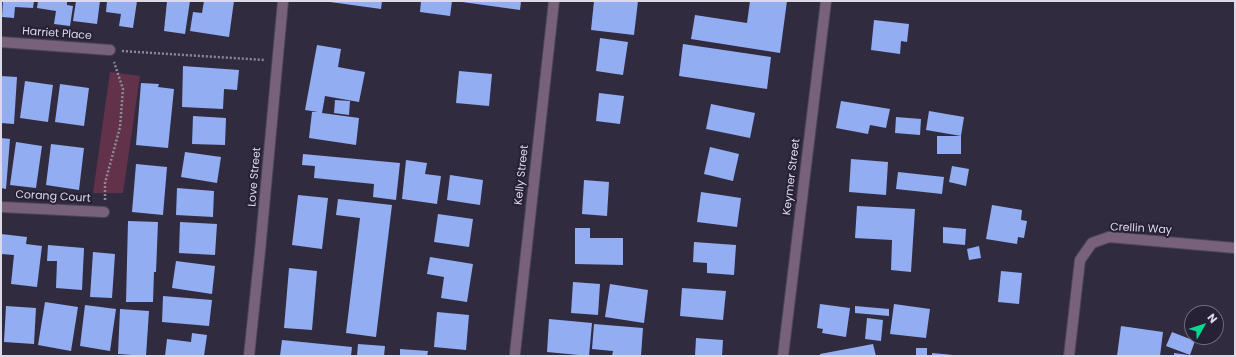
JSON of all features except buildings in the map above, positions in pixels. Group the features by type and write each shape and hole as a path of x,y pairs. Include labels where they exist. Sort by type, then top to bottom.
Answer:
{"street":[{"name":"Love Street","path":"249,356 283,1"},
{"name":"Kelly Street","path":"515,352 554,1"},
{"name":"Keymer Street","path":"783,356 826,1"},
{"name":"Harriet Place","path":"1,42 110,50"},
{"name":"Corang Court","path":"1,207 104,212"},
{"name":"Crellin Way","path":"1069,356 1080,260 1092,243 1109,237 1235,248"}],"path":[{"path":"104,212 105,183 120,127 123,89 110,50 278,60"}],"shaded area":[{"path":"110,72 140,76 123,193 93,193"}]}
